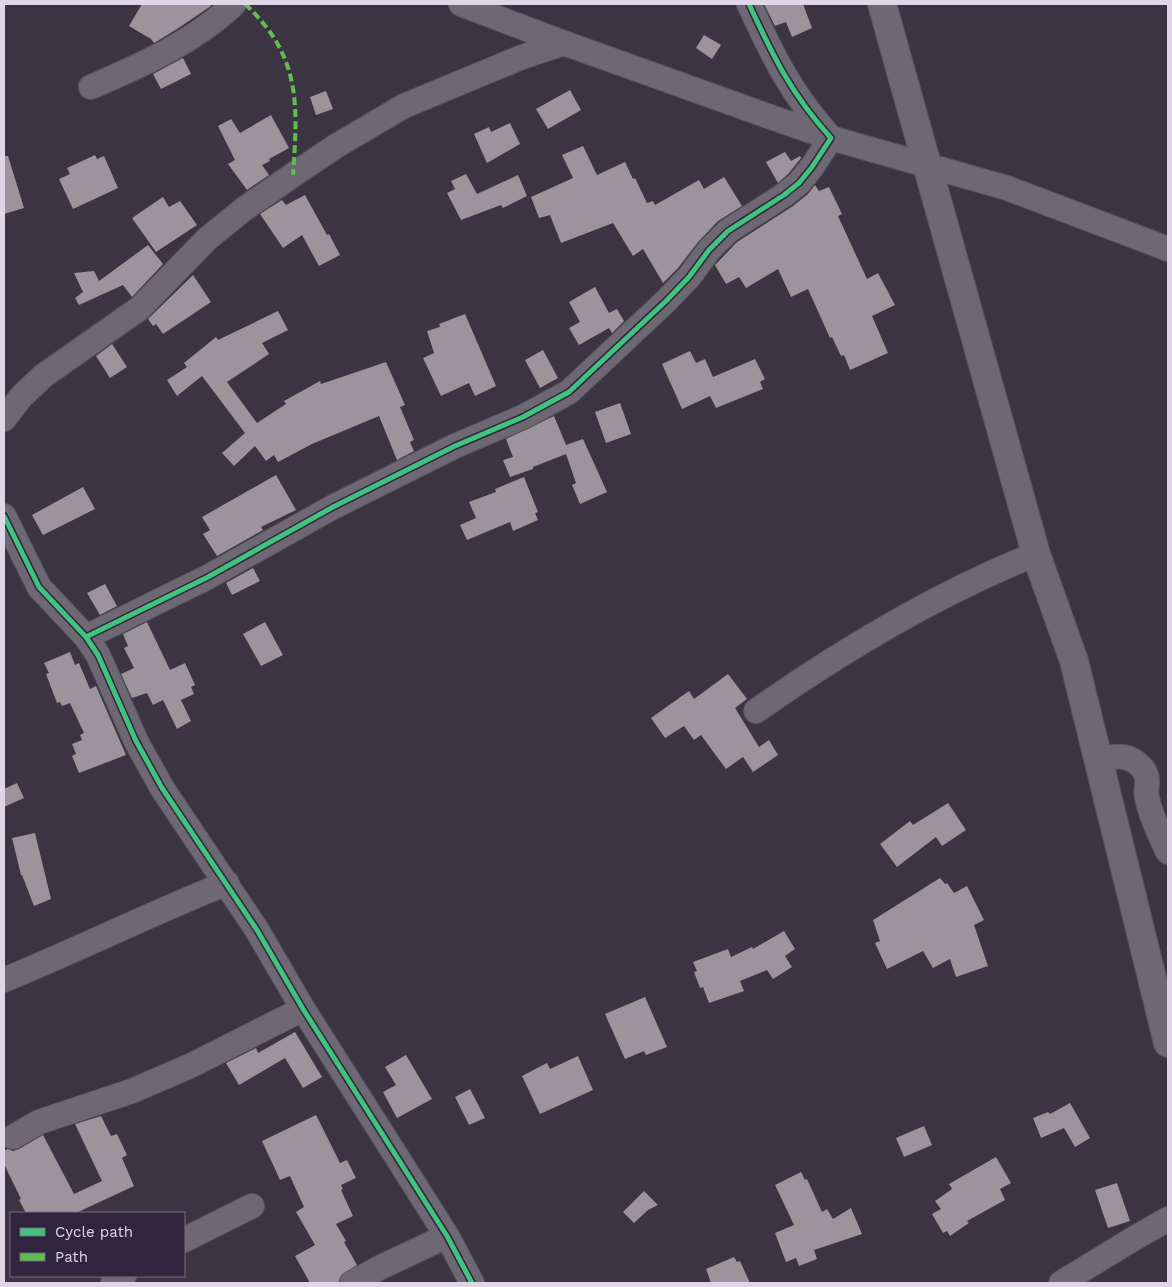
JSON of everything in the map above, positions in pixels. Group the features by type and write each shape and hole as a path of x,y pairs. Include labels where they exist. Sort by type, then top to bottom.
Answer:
{"main road":[{"path":"882,4 1036,554 1074,661 1100,760 1168,1043"}],"street":[{"path":"91,87 142,64 202,31 220,18 234,4"},
{"path":"460,4 831,138 1007,188 1168,249"},
{"path":"749,4 776,62 790,86 813,118 831,138"},
{"path":"4,420 21,398 43,376 140,308 207,239 244,209 300,170 336,146 404,106 522,57 564,43"},
{"path":"86,637 208,576 333,507 454,446 524,417 569,392 666,301 709,250 728,231 784,195 798,183 812,167 831,138"},
{"path":"4,516 39,586 86,637 98,655 136,741 162,788 227,883 277,962 303,1009 447,1236 472,1283"},
{"path":"756,711 822,664 895,623 1000,568 1036,554"},
{"path":"1100,760 1116,757 1127,758 1135,762 1144,771 1148,780 1146,791 1148,802 1168,852"},
{"path":"4,980 87,945 170,906 227,883"},
{"path":"13,1137 39,1122 132,1091 182,1070 303,1009"},
{"path":"185,1240 252,1206"},
{"path":"1061,1283 1168,1220"},
{"path":"352,1283 447,1236"}],"building":[{"path":"142,4 210,4 211,6 154,43 151,39 129,26"},
{"path":"764,4 803,4 812,28 792,37 786,22 775,26"},
{"path":"704,35 721,45 712,59 696,48"},
{"path":"183,58 191,74 161,89 153,74"},
{"path":"570,90 581,110 548,129 536,109"},
{"path":"326,91 333,109 316,115 310,97"},
{"path":"271,115 289,148 262,165 269,175 247,190 228,164 235,160 218,126 231,119 240,133"},
{"path":"510,123 520,144 487,163 474,134 489,127 491,132"},
{"path":"583,146 597,175 625,162 647,203 653,201 655,205 699,180 704,189 724,177 742,206 718,221 663,283 643,249 633,256 613,223 561,243 550,215 539,218 531,197 573,178 562,155"},
{"path":"785,152 791,161 800,156 801,158 778,183 766,162"},
{"path":"95,155 97,159 104,156 118,188 73,209 59,179 70,174 67,168"},
{"path":"4,156 8,156 24,208 4,214"},
{"path":"466,174 477,194 518,175 527,196 503,208 501,205 461,220 447,193 455,189 451,181"},
{"path":"815,185 819,191 829,187 842,214 838,216 867,279 878,273 895,305 872,316 888,353 850,370 844,355 841,356 832,337 830,338 808,289 791,297 778,269 746,288 739,277 726,284 715,265 737,242 793,206 808,194"},
{"path":"305,195 340,255 319,266 302,235 283,248 260,214 282,200 286,205"},
{"path":"163,197 169,207 180,201 197,225 156,252 132,218"},
{"path":"148,245 163,264 132,297 123,285 79,305 75,298 83,292 74,273 94,271 99,281"},
{"path":"193,275 211,302 163,334 156,324 153,326 148,319"},
{"path":"595,287 609,313 617,309 624,321 612,333 609,328 579,345 569,328 580,322 569,302"},
{"path":"278,311 288,330 262,343 269,354 227,382 257,423 286,404 284,401 320,381 321,384 386,362 405,405 400,407 414,440 410,442 414,451 397,460 379,416 312,444 278,462 274,455 266,461 255,446 234,466 222,453 245,433 202,376 177,396 167,380 187,367 184,363 216,337 218,340"},
{"path":"465,314 496,386 475,396 469,383 441,396 423,358 434,353 427,331 440,327 439,324"},
{"path":"112,344 127,367 110,378 96,356"},
{"path":"543,350 558,378 540,388 525,360"},
{"path":"690,351 696,363 705,359 713,377 755,359 765,379 760,382 763,389 716,408 710,396 682,409 662,364"},
{"path":"620,403 631,434 606,443 595,412"},
{"path":"554,416 566,445 583,439 607,492 580,504 572,485 576,483 566,454 510,477 503,460 513,457 506,439"},
{"path":"276,475 296,510 261,527 263,530 217,556 203,534 210,530 202,517"},
{"path":"524,477 538,512 535,513 538,520 513,531 510,522 467,540 460,525 476,518 469,502 496,492 495,489"},
{"path":"83,487 95,509 43,535 32,515"},
{"path":"253,568 260,581 232,595 226,583"},
{"path":"105,584 117,606 100,615 87,593"},
{"path":"147,622 170,670 185,663 195,685 191,687 194,694 181,700 191,721 177,729 163,700 153,705 147,693 132,698 121,674 134,668 124,648 128,646 123,634"},
{"path":"265,622 283,655 261,666 243,634"},
{"path":"70,652 75,665 79,663 90,689 96,686 126,755 79,773 72,756 76,754 72,744 82,740 80,735 84,733 70,703 62,706 60,702 57,703 46,674 49,673 44,663"},
{"path":"728,674 747,699 735,708 759,747 769,740 778,755 753,772 743,757 726,769 701,735 694,740 684,726 665,738 651,718 689,691 694,699"},
{"path":"17,783 24,798 4,807 4,789"},
{"path":"948,803 966,830 942,846 936,837 897,867 880,844 910,821 913,825"},
{"path":"35,833 51,899 34,906 21,875 12,838"},
{"path":"940,878 945,884 947,883 954,893 967,886 984,920 974,925 988,966 956,977 950,959 933,968 923,951 887,969 875,943 880,941 873,920"},
{"path":"784,931 795,949 785,956 792,967 773,979 767,970 740,981 744,991 709,1003 703,987 700,988 694,972 697,971 693,962 728,949 731,957 752,947 753,949"},
{"path":"645,997 667,1047 646,1055 644,1051 625,1059 605,1014"},
{"path":"295,1032 322,1077 303,1088 285,1058 239,1085 226,1063 256,1048 258,1053"},
{"path":"406,1055 432,1099 397,1118 383,1092 396,1085 385,1067"},
{"path":"578,1056 593,1090 540,1114 522,1076 547,1063 550,1069"},
{"path":"470,1089 485,1118 469,1125 455,1097"},
{"path":"1070,1103 1090,1138 1075,1147 1064,1128 1041,1138 1033,1118 1048,1112 1050,1114"},
{"path":"316,1115 340,1163 347,1160 356,1178 341,1185 343,1189 341,1190 353,1216 336,1224 357,1265 341,1276 338,1283 310,1283 295,1256 315,1245 296,1212 304,1207 290,1176 280,1180 262,1141"},
{"path":"101,1116 111,1136 117,1134 127,1155 122,1158 134,1186 78,1212 25,1212 4,1164 4,1151 8,1149 13,1151 19,1149 43,1135 74,1194 102,1181 75,1124"},
{"path":"924,1126 932,1145 904,1157 896,1138"},
{"path":"996,1157 1011,1183 1000,1189 1005,1200 967,1221 969,1223 950,1236 947,1231 943,1233 932,1214 941,1209 935,1201 952,1189 949,1184"},
{"path":"801,1172 805,1180 807,1179 822,1212 827,1209 833,1219 851,1208 862,1234 814,1250 817,1259 799,1266 796,1258 786,1262 775,1233 794,1225 775,1185"},
{"path":"1117,1183 1130,1221 1108,1228 1095,1190"},
{"path":"644,1191 658,1205 648,1210 634,1223 623,1212"},
{"path":"734,1257 737,1262 740,1261 750,1283 711,1283 706,1269"}],"marked path":[{"path":"245,4 263,23 277,43 286,62 292,82 295,103 293,175"}],"cycle path":[{"path":"86,637 208,577 333,507 455,446 523,417 569,392 666,301 689,277 709,250 728,231 784,195 799,183 831,138 805,106 784,74 749,4"},
{"path":"4,516 39,587 86,637 98,655 136,741 162,788 257,930 303,1009 447,1236 472,1283"}]}
